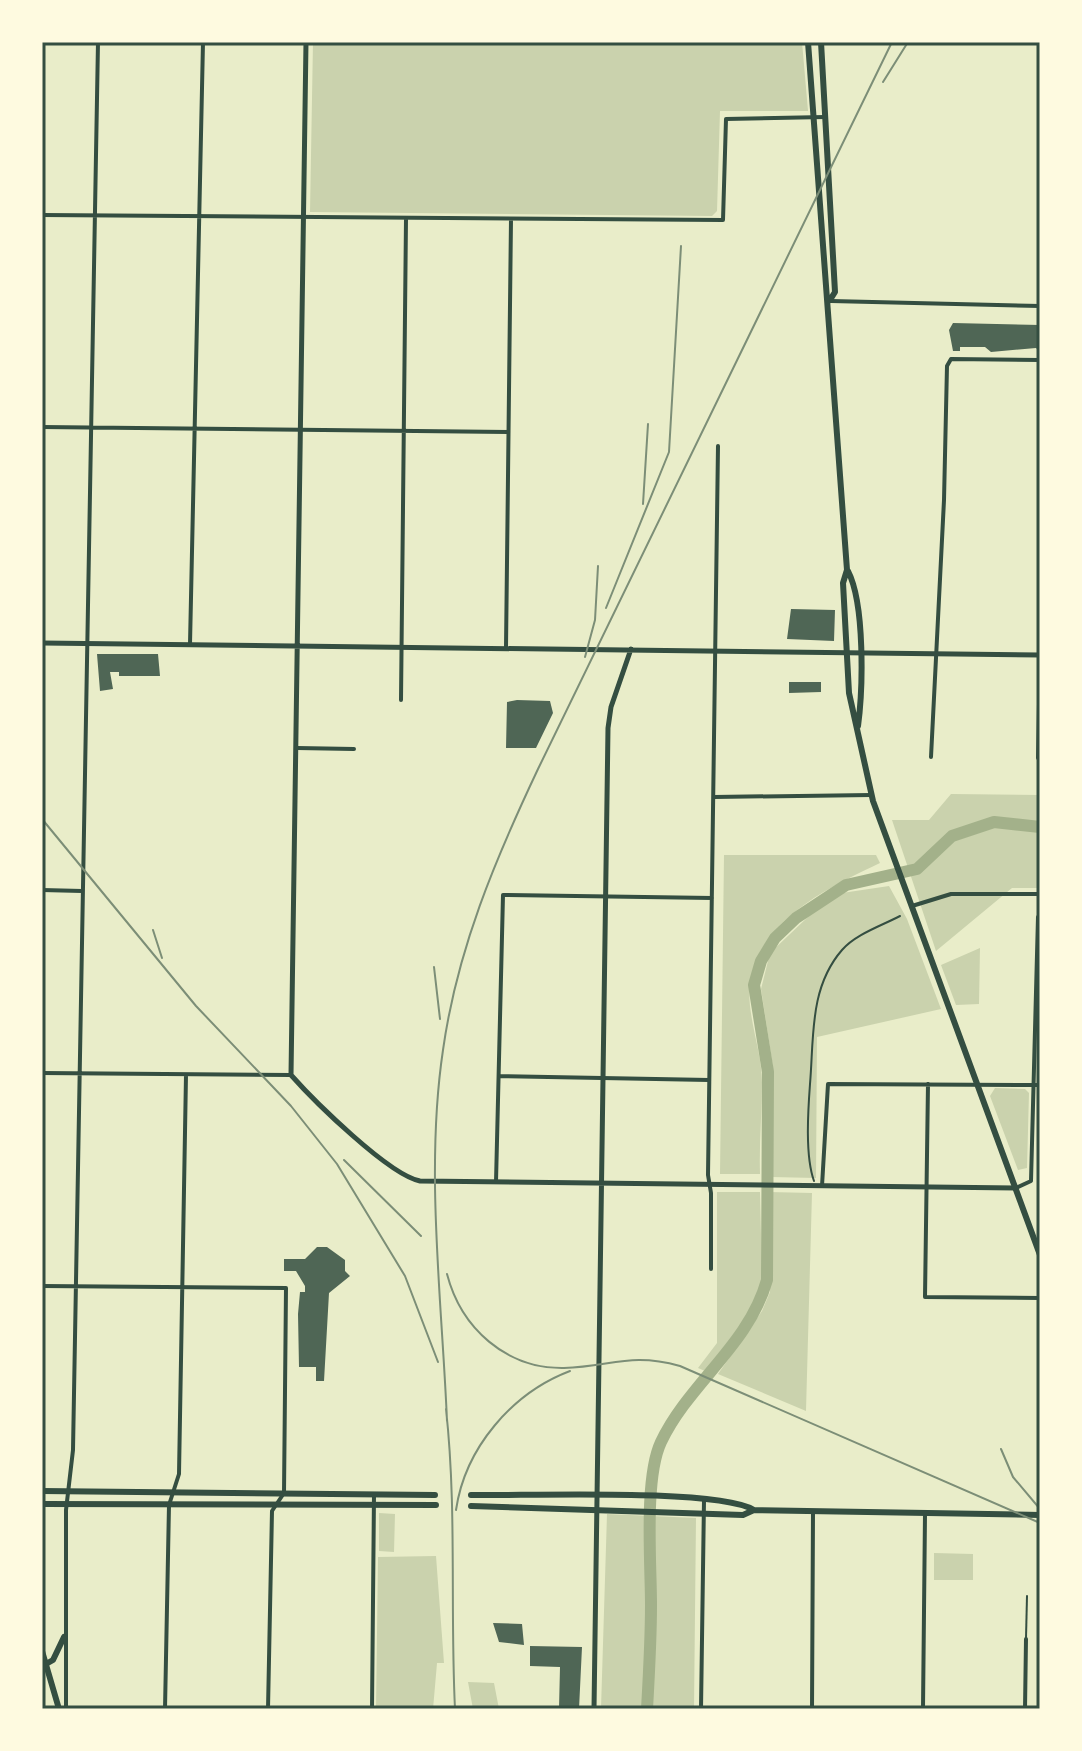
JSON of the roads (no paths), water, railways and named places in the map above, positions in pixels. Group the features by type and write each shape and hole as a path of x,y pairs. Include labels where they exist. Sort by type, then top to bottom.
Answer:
{"main road":[{"path":"808,42 825,292 830,300 847,570 856,599 859,652 857,730"},
{"path":"821,42 835,292 830,300"},
{"path":"847,570 843,583 851,704 871,795 1040,1255"},
{"path":"42,1491 435,1495"},
{"path":"471,1495 677,1498 744,1504 754,1510"},
{"path":"42,1504 436,1505"},
{"path":"471,1506 676,1510 743,1515 754,1510 1040,1515"},
{"path":"46,1664 58,1653 64,1637"},
{"path":"42,1651 59,1709"}],"street":[{"path":"66,1709 66,1504 73,1450 98,42"},
{"path":"190,644 203,42"},
{"path":"291,1075 306,42"},
{"path":"42,215 723,220 726,119 825,117"},
{"path":"401,700 406,218"},
{"path":"506,648 511,219"},
{"path":"830,300 1040,306"},
{"path":"931,757 947,366 951,359 1040,360"},
{"path":"42,427 508,432"},
{"path":"711,1269 709,1080 718,446"},
{"path":"42,643 1040,654 1038,758"},
{"path":"594,1709 609,717 631,649"},
{"path":"295,748 354,749"},
{"path":"714,797 871,795"},
{"path":"42,890 82,891"},
{"path":"910,903 951,894 1040,894"},
{"path":"496,1182 503,895 712,898"},
{"path":"42,1073 291,1075 402,1175 420,1181 1016,1188 1031,1181 1038,1085 1038,917"},
{"path":"165,1709 169,1505 179,1474 186,1075"},
{"path":"498,1076 709,1080"},
{"path":"819,1186 824,1097 828,1084 1038,1085"},
{"path":"928,1084 925,1297 1040,1298"},
{"path":"42,1286 286,1288 284,1493 272,1511 268,1709"},
{"path":"372,1709 374,1494"},
{"path":"701,1709 704,1500"},
{"path":"812,1709 813,1512"},
{"path":"923,1709 925,1514"},
{"path":"1025,1709 1026,1639"}],"lane":[{"path":"1026,1639 1027,1596"}],"waterway":[{"path":"647,1709 651,1618 650,1498 656,1458 673,1421 747,1324 767,1280 768,1072 754,985 761,961 775,938 796,918 846,885 917,869 952,836 994,822 1040,827"}],"railway":[{"path":"447,1421 436,1236 435,1142 449,1013 468,941 507,837 538,769 892,42"},
{"path":"883,82 908,42"},
{"path":"606,608 669,452 681,246"},
{"path":"643,504 648,424"},
{"path":"585,657 595,620 598,566"},
{"path":"42,819 196,1006 291,1106 337,1164 405,1276 438,1362"},
{"path":"153,930 162,958"},
{"path":"434,967 440,1019"},
{"path":"344,1160 421,1236"},
{"path":"447,1274 463,1312 475,1328 489,1342 523,1361 564,1368 633,1360 680,1366 1040,1523"},
{"path":"456,1510 469,1465 495,1426 529,1393 570,1371"},
{"path":"446,1409 451,1484 455,1709"},
{"path":"1001,1449 1013,1477 1040,1509"}]}
